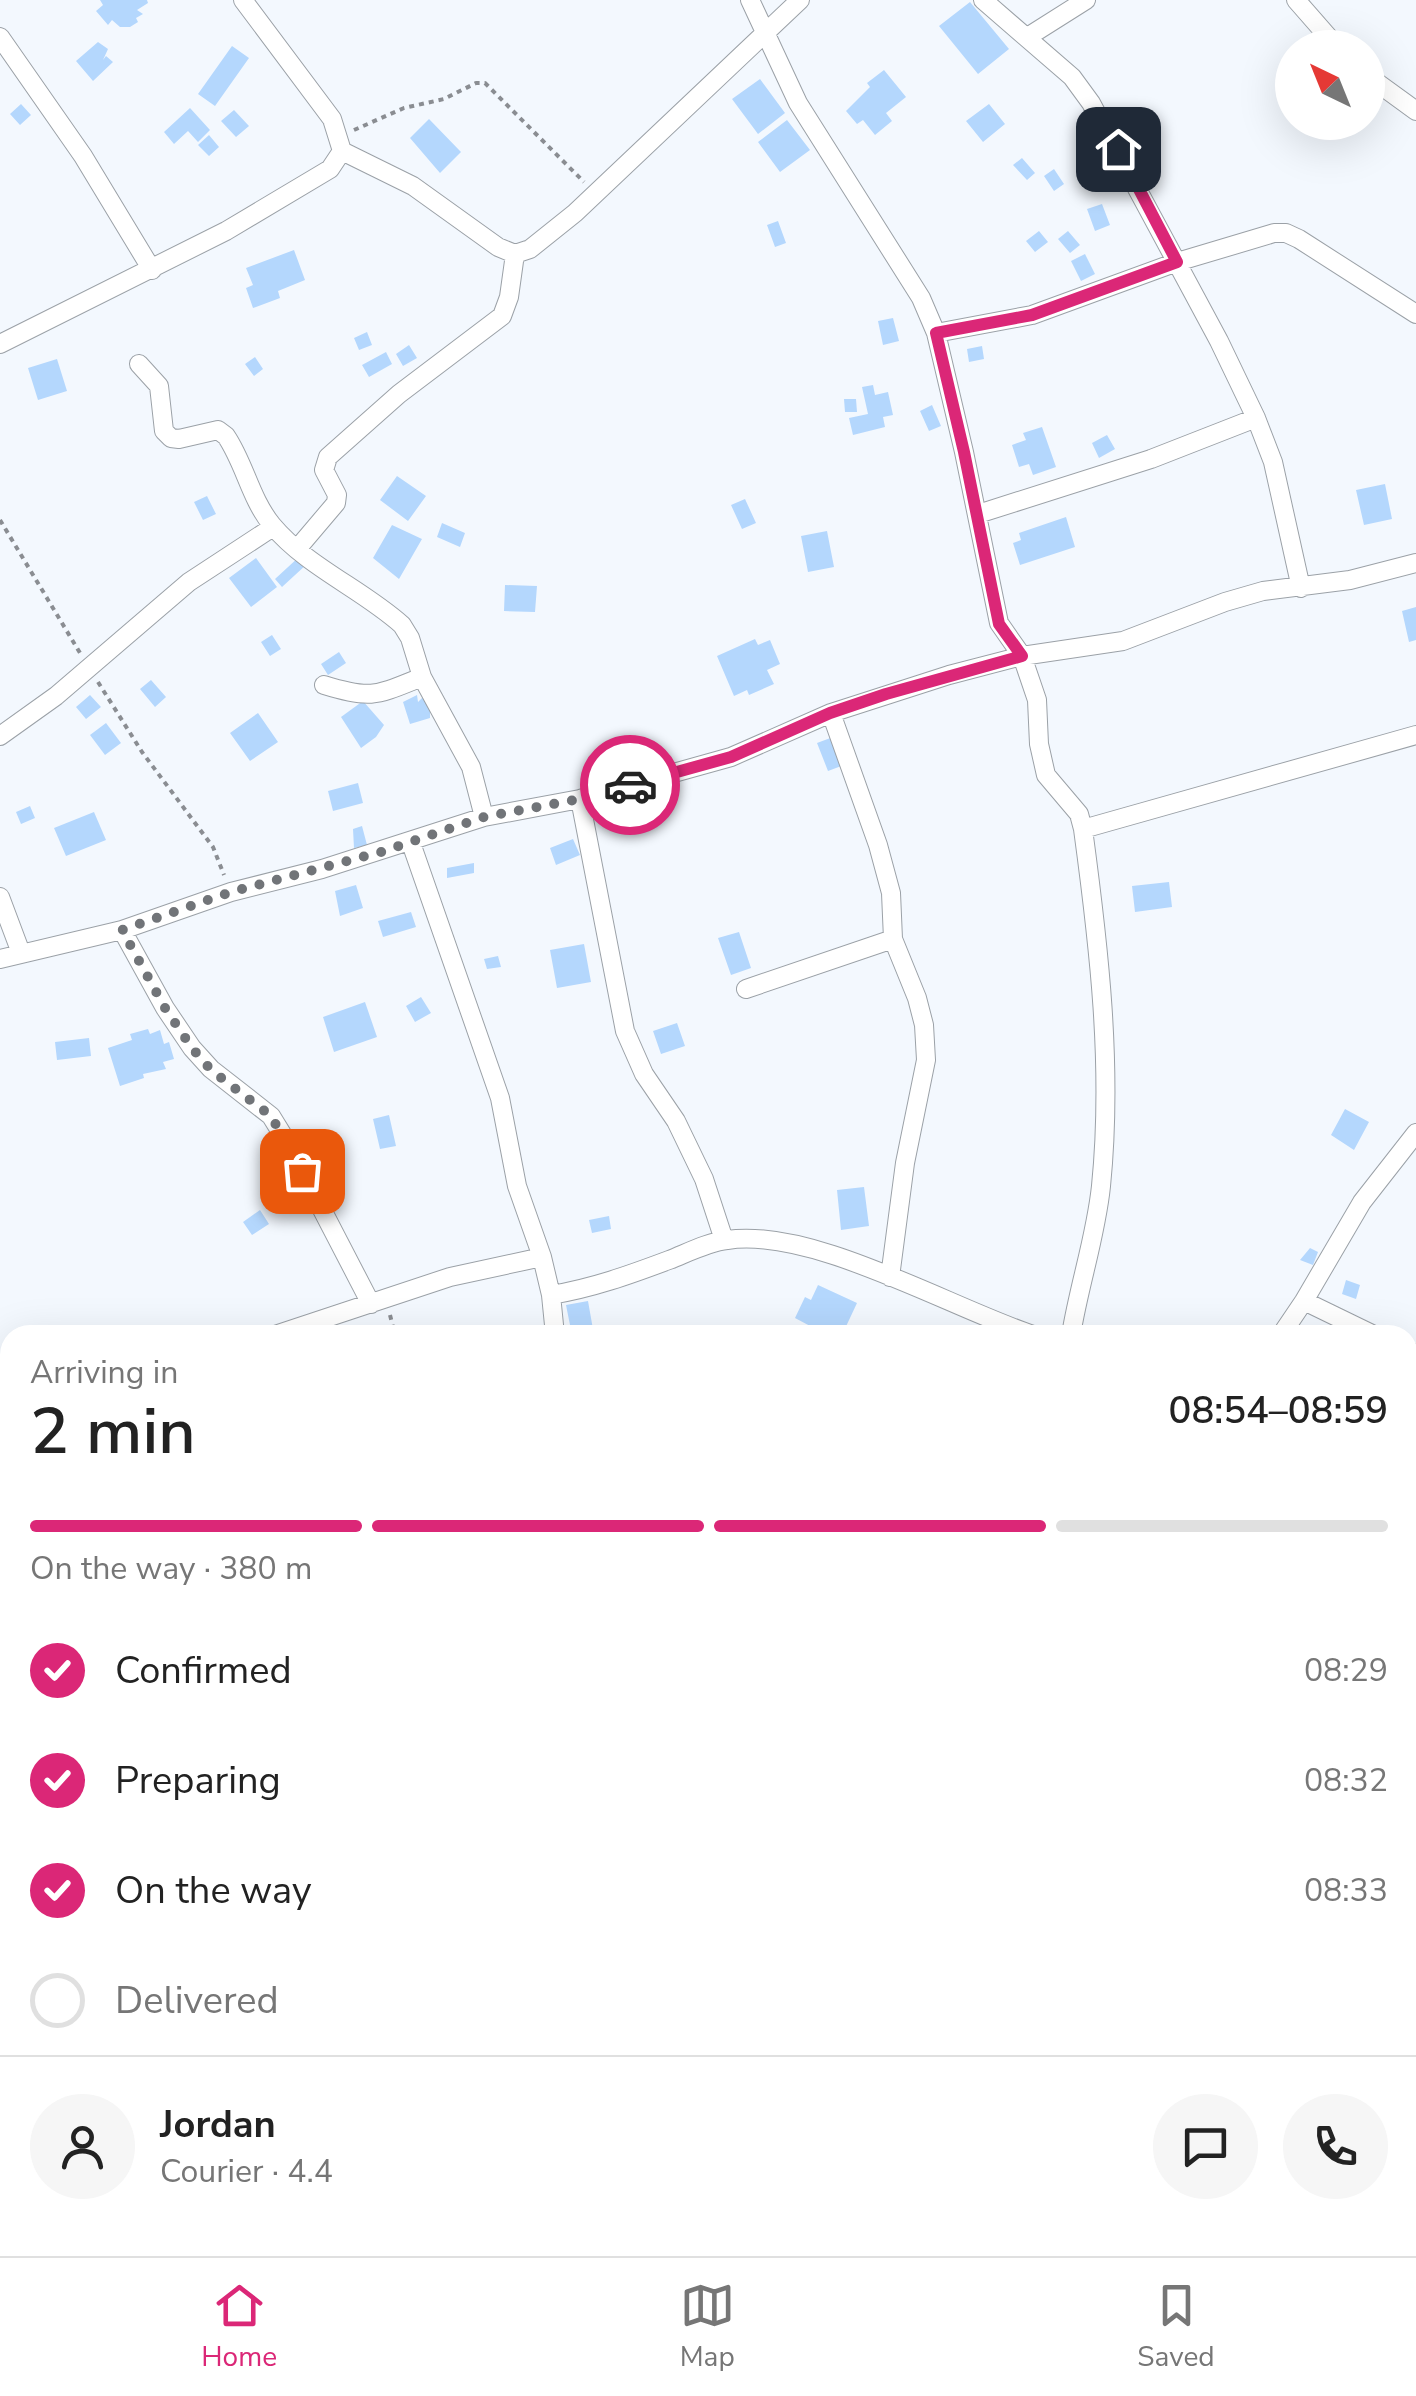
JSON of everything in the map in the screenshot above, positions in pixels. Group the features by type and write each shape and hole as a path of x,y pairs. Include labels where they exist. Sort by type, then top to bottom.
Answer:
{"street":[{"path":"243,0 332,119 341,143 413,186 498,247 515,254 530,249 556,230 800,0"},
{"path":"750,0 798,104 921,298 936,333 999,624 1022,656 1036,700 1040,757 1046,775 1079,814 1084,829 1103,1000 1105,1135 1096,1223 1079,1282 1073,1325"},
{"path":"983,0 1029,36 1072,77 1092,103 1256,418 1273,462 1302,588"},
{"path":"1029,36 1086,0"},
{"path":"1296,0 1322,30"},
{"path":"0,37 84,156 152,270"},
{"path":"1385,88 1416,111"},
{"path":"0,344 226,232 330,169 341,143"},
{"path":"936,333 1032,315 1177,262 1274,233 1286,233 1416,314"},
{"path":"297,550 336,503 337,495 324,470 328,457 399,394 502,316 515,254"},
{"path":"139,364 159,386 164,431 170,438 218,430 226,436 253,498 273,526 297,550 402,625 422,677 471,767 484,817"},
{"path":"978,514 1151,459 1256,418"},
{"path":"0,736 189,582 273,526"},
{"path":"0,959 122,930 231,892 411,843 484,817 580,799 731,757 830,713 902,689 1022,656 1123,641 1263,591 1302,588 1416,563"},
{"path":"324,685 358,696 378,695 422,677"},
{"path":"830,713 878,844 892,893 893,938 924,1025 926,1060 905,1163 890,1276"},
{"path":"1084,829 1416,735"},
{"path":"580,799 626,1031 644,1074 676,1121 704,1179 724,1240"},
{"path":"411,843 500,1098 517,1186 542,1257 554,1325"},
{"path":"0,897 21,953"},
{"path":"122,930 192,1048 211,1070 271,1116 371,1304"},
{"path":"746,989 893,938"},
{"path":"1288,1325 1362,1202 1416,1133"},
{"path":"551,1295 596,1287 724,1240 756,1238 800,1246 890,1276 1009,1325"},
{"path":"306,1325 450,1277 542,1257"},
{"path":"1304,1302 1353,1325"}],"path":[{"path":"341,143 404,108 444,100 476,83 485,83 596,194"},
{"path":"0,520 142,752 213,847 231,892"}],"building":[{"path":"100,0 148,3 137,10 143,14 136,18 138,22 120,27 112,20 108,25 96,11 103,5"},
{"path":"970,2 1009,49 978,74 939,26"},
{"path":"98,42 108,49 103,60 106,56 113,62 93,81 76,61"},
{"path":"232,46 249,58 215,106 198,94"},
{"path":"884,70 906,97 886,113 892,121 875,135 863,120 857,124 846,111 870,87 867,83"},
{"path":"760,79 785,113 758,134 732,99"},
{"path":"21,104 31,115 20,125 10,114"},
{"path":"989,104 1005,124 983,142 966,121"},
{"path":"190,108 210,130 198,142 188,131 174,144 164,132"},
{"path":"234,110 249,126 236,137 221,121"},
{"path":"429,119 461,152 440,173 410,138"},
{"path":"787,120 810,150 780,172 758,142"},
{"path":"209,135 219,147 209,156 198,145"},
{"path":"1022,158 1035,173 1027,180 1013,165"},
{"path":"1054,169 1064,184 1054,191 1044,176"},
{"path":"1102,204 1110,225 1095,231 1087,209"},
{"path":"778,221 786,243 775,247 767,225"},
{"path":"1039,231 1048,242 1035,252 1026,241"},
{"path":"1068,231 1080,245 1070,253 1058,239"},
{"path":"294,250 305,280 278,291 280,298 253,308 246,288 253,285 246,268"},
{"path":"1085,254 1095,274 1081,281 1071,261"},
{"path":"893,318 899,341 883,345 878,321"},
{"path":"367,332 372,345 359,350 354,338"},
{"path":"409,345 417,358 403,366 396,354"},
{"path":"982,346 984,359 969,362 967,349"},
{"path":"386,352 392,364 369,377 362,365"},
{"path":"255,357 263,369 254,376 245,364"},
{"path":"57,359 67,391 38,400 28,368"},
{"path":"873,385 875,395 888,392 893,415 883,417 885,427 853,435 849,418 868,414 862,387"},
{"path":"844,399 856,399 857,412 845,412"},
{"path":"932,405 941,426 929,431 920,411"},
{"path":"1042,427 1056,467 1033,475 1029,464 1019,467 1012,445 1026,440 1023,433"},
{"path":"1107,435 1115,449 1099,458 1092,443"},
{"path":"397,476 426,496 408,521 380,500"},
{"path":"1385,484 1392,519 1364,525 1356,490"},
{"path":"207,496 216,514 203,520 194,502"},
{"path":"745,499 756,523 742,529 731,505"},
{"path":"1066,517 1075,547 1020,565 1013,543 1021,540 1019,533"},
{"path":"442,523 465,533 460,547 437,537"},
{"path":"392,525 422,539 399,579 373,558"},
{"path":"827,531 834,567 808,572 801,536"},
{"path":"300,556 307,564 282,587 275,579"},
{"path":"256,558 277,587 251,607 229,578"},
{"path":"505,585 537,586 535,612 504,611"},
{"path":"1416,607 1416,640 1409,642 1402,611"},
{"path":"272,635 281,649 270,656 261,642"},
{"path":"755,639 758,645 770,640 780,664 767,670 774,684 749,695 747,690 734,696 717,656"},
{"path":"339,652 346,663 328,675 321,664"},
{"path":"151,680 166,697 155,707 140,689"},
{"path":"90,695 101,707 86,719 76,707"},
{"path":"417,695 418,702 425,695 430,700 430,718 410,724 403,702"},
{"path":"363,701 384,725 361,748 341,717"},
{"path":"258,713 278,742 250,761 230,733"},
{"path":"106,723 121,743 105,755 90,735"},
{"path":"833,737 844,765 828,771 817,743"},
{"path":"358,783 363,803 333,811 328,791"},
{"path":"30,806 35,818 21,824 16,812"},
{"path":"94,812 106,840 66,856 54,828"},
{"path":"362,826 367,845 354,848 353,829"},
{"path":"573,839 580,855 556,865 550,848"},
{"path":"474,863 474,873 447,878 447,868"},
{"path":"1169,882 1172,907 1135,912 1132,886"},
{"path":"356,885 363,908 340,916 335,891"},
{"path":"411,912 416,927 383,937 378,921"},
{"path":"739,932 751,968 731,975 718,938"},
{"path":"584,944 591,982 557,988 550,950"},
{"path":"498,956 501,967 487,969 484,959"},
{"path":"421,997 431,1013 415,1022 406,1006"},
{"path":"365,1002 377,1037 334,1052 323,1017"},
{"path":"677,1023 685,1046 661,1054 653,1031"},
{"path":"148,1029 150,1034 160,1030 174,1059 163,1062 166,1069 143,1074 144,1078 120,1086 108,1048 132,1040 130,1034"},
{"path":"89,1038 91,1056 57,1060 55,1042"},
{"path":"1345,1109 1369,1122 1354,1150 1331,1135"},
{"path":"389,1115 396,1146 380,1149 373,1119"},
{"path":"864,1187 869,1226 841,1230 837,1190"},
{"path":"260,1210 269,1224 252,1235 243,1222"},
{"path":"609,1216 611,1229 592,1233 589,1220"},
{"path":"1310,1248 1318,1252 1313,1265 1300,1260"},
{"path":"1346,1280 1360,1285 1356,1299 1342,1294"},
{"path":"818,1285 857,1303 847,1325 808,1325 795,1318 805,1297 811,1300"},
{"path":"588,1301 592,1325 570,1325 566,1305"}],"way so far":[{"path":"302,1171 271,1116 211,1070 192,1048 122,930 231,892 381,852 484,817 630,785"}],"route":[{"path":"630,785 731,757 830,713 886,694 1022,656 999,624 936,333 1032,315 1177,262 1118,149"}]}
